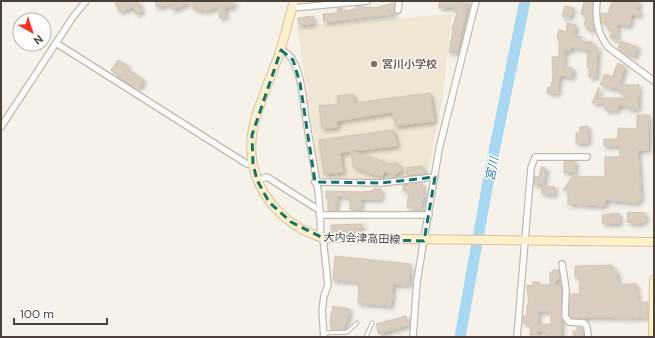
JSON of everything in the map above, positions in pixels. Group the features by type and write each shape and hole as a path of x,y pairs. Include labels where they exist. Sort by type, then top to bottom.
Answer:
{"main road":[{"name":"大内会津高田線","path":"293,4 280,50 252,135 253,164 257,180 269,202 278,213 304,230 322,238 426,241 523,240 654,242"},
{"path":"653,337 654,280"}],"street":[{"path":"1,128 56,43 86,1"},
{"path":"293,4 367,1"},
{"path":"398,10 399,1"},
{"path":"413,337 417,281 426,241 439,149 476,1"},
{"path":"597,1 596,24 608,47 654,81"},
{"path":"56,43 247,164 253,164"},
{"path":"280,50 287,53 292,60 300,83 315,182 328,285 324,296 322,311 324,335"},
{"path":"517,337 523,240 531,168 535,157 587,157"},
{"path":"257,180 267,177 319,212 429,215"},
{"path":"315,182 381,183 435,177"},
{"path":"562,264 566,289 565,316 572,323 584,323 587,327 588,337"}],"lane":[{"path":"324,335 347,332 357,323"},
{"path":"366,337 372,323"}],"highlighted area":[{"path":"281,50 293,60 300,83 315,182 381,183 435,177 424,241 323,238 291,222 269,202 257,180 253,164 252,135"}],"shaded area":[{"name":"宮川小学校","path":"452,14 442,101 427,177 381,182 320,177 297,26"}],"building":[{"path":"120,1 138,1 142,12 136,14 133,7 120,12 115,3"},
{"path":"155,1 193,1 173,10 170,4 157,7"},
{"path":"194,1 199,1 200,3 206,1 234,1 234,6 224,8 226,17 220,18 218,7 206,11 193,9"},
{"path":"439,1 468,1 457,53 449,52 452,29 457,12 454,11 455,7 439,8"},
{"path":"584,1 593,1 593,31 586,28 587,26 584,24 587,15 581,14"},
{"path":"612,1 639,1 637,10 640,11 639,16 632,14 629,26 617,24 617,40 610,37 612,29 608,30 608,23 602,23 601,19 601,13 608,14"},
{"path":"393,3 394,14 324,22 323,14 338,13 337,8 342,8 343,11 356,9 356,6 375,8"},
{"path":"565,6 573,8 570,18 562,16"},
{"path":"313,16 314,23 299,25 298,18"},
{"path":"567,23 576,25 573,36 581,37 581,41 592,42 592,46 598,48 596,77 589,77 589,68 587,67 588,50 571,47 570,51 564,51 564,63 566,67 573,68 572,77 559,76 558,93 547,93 548,87 551,87 553,76 552,57 559,57 559,39 557,39 559,30 566,32"},
{"path":"620,41 638,47 635,57 618,49"},
{"path":"118,60 129,67 127,69 144,80 139,88 117,77 118,75 111,70"},
{"path":"618,63 625,67 619,85 639,85 638,109 628,109 628,106 618,105 618,110 605,110 605,103 592,103 599,87 599,98 631,98 620,93 620,90 613,87 612,89 600,84 605,74 612,77"},
{"path":"430,93 434,121 395,126 393,112 337,121 337,127 322,129 319,106 338,104 337,96 353,94 354,103"},
{"path":"637,115 649,115 648,150 638,150 641,200 638,200 638,203 605,200 605,206 568,204 568,190 563,190 573,176 605,177 605,157 620,157 620,146 604,146 604,139 618,139 618,128 637,129"},
{"path":"588,126 588,143 576,143 576,133 580,133 580,127"},
{"path":"393,130 397,146 352,151 390,164 394,162 398,164 402,171 394,175 384,171 382,177 353,167 351,151 340,153 343,172 324,174 319,140"},
{"path":"564,161 575,161 575,172 564,173"},
{"path":"422,166 424,174 407,176 406,168"},
{"path":"541,167 546,168 543,186 534,184 535,176 539,177"},
{"path":"422,183 424,196 421,209 407,207 409,191 403,191 403,185"},
{"path":"542,186 555,187 554,195 541,193"},
{"path":"373,189 381,189 381,199 361,199 361,209 350,209 350,198 337,196 336,211 328,211 328,198 326,198 326,191 361,192 373,191"},
{"path":"628,212 645,213 645,222 639,222 639,224 627,222"},
{"path":"619,213 620,223 603,224 602,215"},
{"path":"362,224 361,232 331,232 331,225"},
{"path":"335,256 410,264 409,285 393,284 391,306 358,303 359,282 333,280"},
{"path":"612,265 612,271 617,271 618,284 636,284 638,302 648,302 648,317 585,317 585,319 571,317 569,315 570,294 580,294 579,277 575,277 575,266"},
{"path":"553,270 559,270 560,278 553,285 561,285 562,289 561,337 546,337 547,332 537,331 537,335 530,335 531,324 523,323 523,316 527,316 527,305 529,305 527,285 532,286 533,282 539,282 539,285 550,285 550,272 553,272","holes":["538,311 551,312 551,324 538,324"]},
{"path":"333,306 350,309 346,324 344,324 344,329 332,330 330,321"},
{"path":"406,316 409,325 379,334 376,324"},
{"path":"577,327 582,328 584,337 574,337 573,331 577,331"}],"waterway":[{"name":"宮川","path":"460,337 491,166 525,1"}],"place":[{"name":"宮川小学校","path":"374,64"}]}
